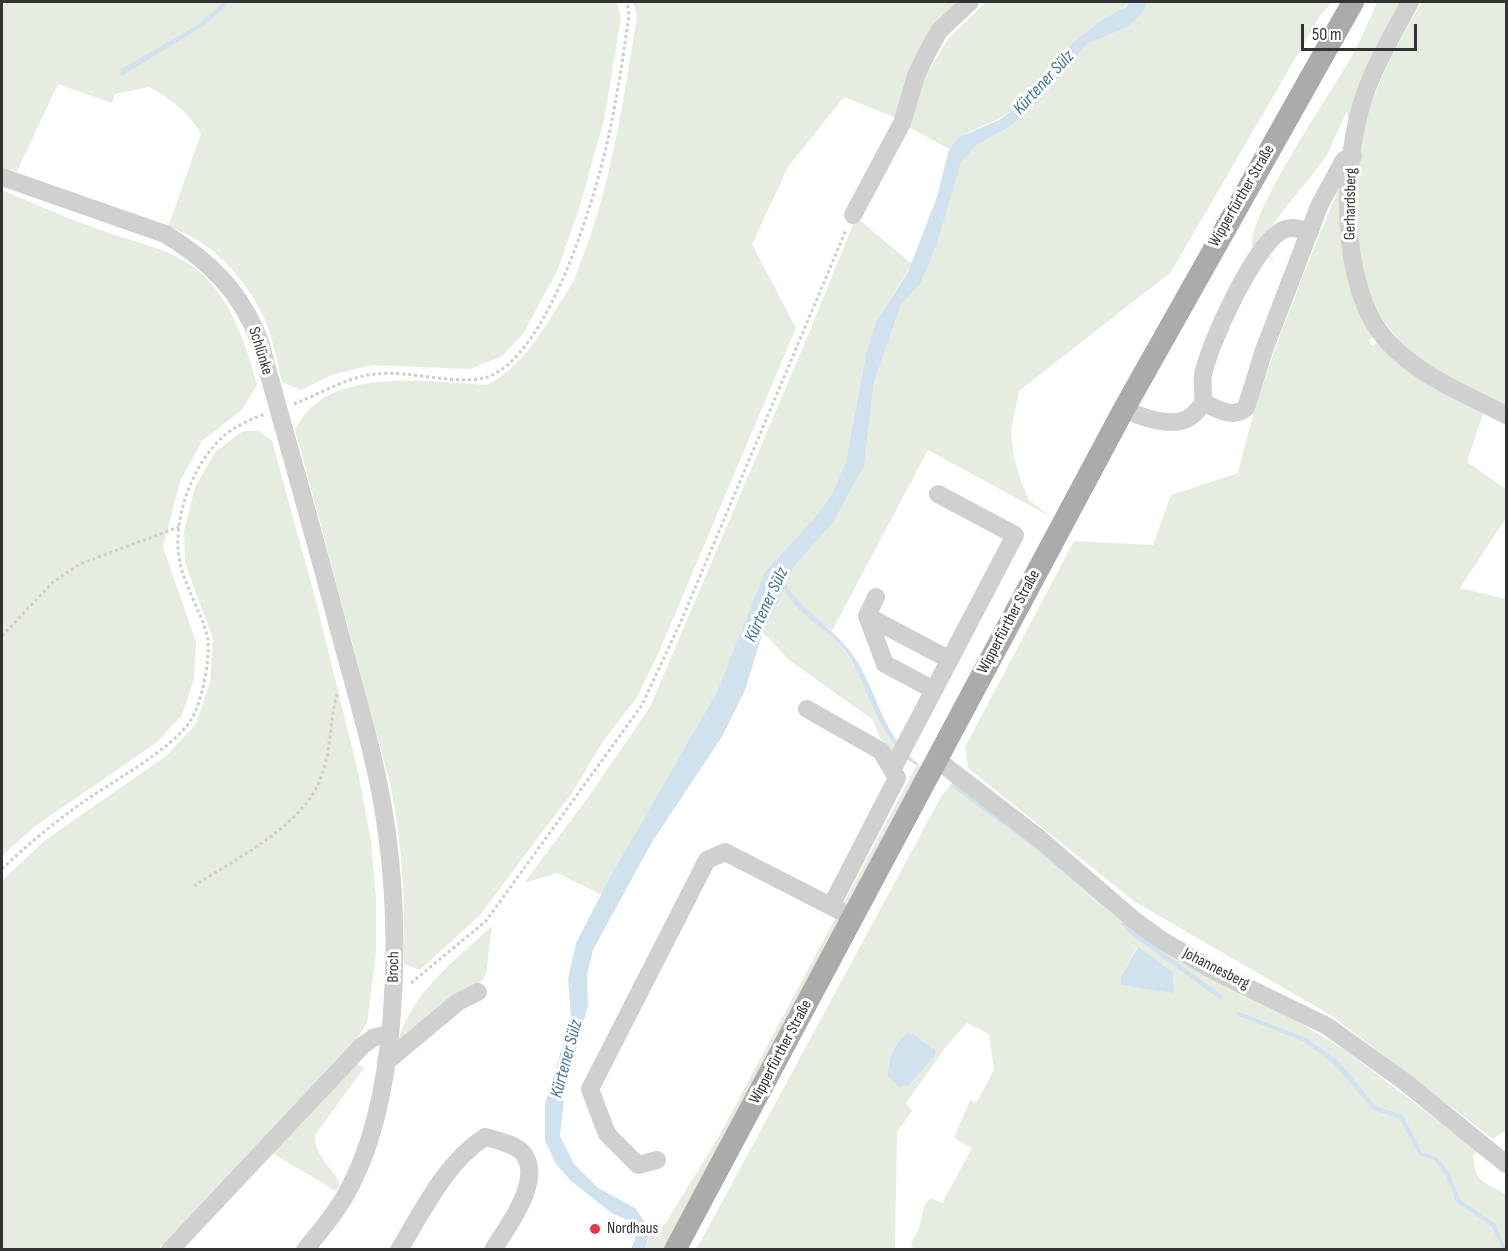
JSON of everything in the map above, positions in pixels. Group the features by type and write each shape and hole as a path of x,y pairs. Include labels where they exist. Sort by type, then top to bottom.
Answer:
{"main road":[{"name":"Wipperfürther Straße","path":"675,1250 1124,409 1353,2"}],"street":[{"path":"853,214 902,123 916,76 927,53 939,32 970,2"},
{"name":"Gerhardsberg","path":"1410,2 1365,92 1356,130 1348,190 1348,240 1362,302 1371,320 1388,342 1433,379 1506,415"},
{"path":"1204,403 1232,414 1240,413 1246,408 1264,350 1320,204 1344,160 1353,156"},
{"name":"Schlünke","path":"2,177 165,234 205,260 231,287 254,327 349,669"},
{"path":"1124,409 1136,415 1177,422 1190,418 1204,403 1203,373 1236,292 1248,270 1274,236 1292,228 1310,232"},
{"path":"895,766 1015,534 938,494"},
{"path":"876,597 867,616 885,663 934,690"},
{"path":"867,616 950,660"},
{"name":"Broch","path":"305,1250 345,1196 359,1167 373,1123 386,1062 394,995 393,893 387,832 349,669"},
{"path":"807,709 881,751 895,766 897,778 831,906"},
{"name":"Johannesberg","path":"936,759 1040,839 1134,920 1160,939 1214,970 1327,1026 1405,1082 1506,1164"},
{"path":"657,1160 638,1165 607,1134 590,1089 707,860 725,852 852,917"},
{"path":"386,1062 458,1002 477,992"},
{"path":"170,1250 362,1046 373,1038 389,1033"},
{"path":"399,1250 427,1202 465,1149 485,1137 509,1145 523,1153 529,1167 524,1200 493,1250"}],"path":[{"path":"2,869 39,834 161,749 191,720 205,682 208,640 180,564 177,540 190,486 211,449 230,431 251,419 374,374 484,378 506,366 531,339 566,275 588,212 612,122 630,16 627,2"},
{"path":"394,995 423,975 486,921 642,705 682,619 853,214"},
{"path":"2,636 53,582 80,564 179,527"},
{"path":"194,886 272,834 293,818 312,797 324,766 333,706 340,682 349,669"}],"shaded area":[{"path":"2,2 223,2 200,23 226,6 228,2 617,2 621,17 604,120 579,209 557,271 523,334 501,357 470,369 372,365 332,375 301,390 282,382 265,320 238,276 213,251 199,241 168,227 201,134 185,112 172,102 149,87 115,94 112,103 58,84 17,171 2,168","holes":["196,26 121,75 119,70"]},
{"path":"633,2 963,2 899,119 844,97 788,167 752,244 796,328 659,652 636,699 603,741 574,790 480,915 420,970 404,964 402,873 390,783 295,429 312,407 328,395 348,388 395,381 487,385 507,372 532,346 573,282 597,214 614,148 626,82 637,16"},
{"path":"986,2 1129,2 1120,11 1068,47 1015,108 963,136 949,149 905,125 924,79 948,39"},
{"path":"1146,2 1332,2 1320,16 1171,272 1019,391 1011,431 1014,457 1021,482 1030,501 1051,517 928,450 832,631 804,609 786,584 794,567 834,521 864,466 874,382 901,305 920,284 961,162 978,144 1011,126 1032,108 1087,44 1128,27 1144,9"},
{"path":"1377,2 1402,2 1350,133 1347,111 1326,157 1264,235 1266,252 1275,262 1253,247 1254,233 1262,210 1292,153 1352,56"},
{"path":"1422,2 1506,2 1506,405 1445,375 1416,356 1403,344 1379,312 1362,266 1358,242 1356,191 1365,124 1386,70"},
{"path":"2,190 111,234 169,253 188,263 204,276 228,308 245,346 257,385 242,410 202,441 180,481 163,547 196,642 194,679 182,715 156,743 34,827 2,856"},
{"path":"1338,190 1342,190 1374,336 1369,340 1372,346 1378,342 1442,392 1483,414 1467,462 1506,489 1506,518 1460,588 1506,599 1506,1130 1493,1139 1332,1016 1135,902 968,768 965,747 1074,541 1153,545 1171,495 1238,473 1270,365"},
{"path":"856,217 912,264 876,322 866,354 846,461 832,494 813,520 740,639 717,692 602,895 557,873 524,883 589,796 650,707"},
{"path":"243,431 259,431 272,441 317,605 359,776 371,841 376,898 376,955 367,1023 354,1042 158,1249 2,1250 2,881 44,841 166,756 196,724 210,682 213,639 185,563 184,531 195,487 215,452"},
{"path":"784,589 800,608 835,640 850,659 897,750 893,758 879,736 873,720 789,660 763,632"},
{"path":"917,765 923,768 664,1249 645,1250 650,1229 657,1237 719,1136"},
{"path":"950,786 1033,847 1101,906 1105,903 1096,894 1177,959 1292,1018 1346,1051 1478,1151 1473,1155 1479,1178 1506,1195 1506,1248 1496,1224 1460,1199 1450,1173 1437,1157 1422,1152 1403,1115 1376,1106 1339,1061 1307,1038 1239,1011 1236,1015 1304,1042 1335,1064 1373,1110 1399,1119 1419,1155 1435,1161 1446,1176 1456,1202 1492,1227 1502,1249 913,1249 911,1243 919,1229 924,1206 930,1198 942,1203 972,1148 954,1138 970,1100 976,1103 994,1070 989,1034 967,1023 945,1048 906,1103 912,1111 897,1132 895,1249 696,1250 942,795","holes":["1124,921 1135,931 1224,996 1221,999 1130,934 1120,925","1137,947 1173,972 1174,992 1121,985 1121,977","907,1033 913,1034 935,1050 935,1056 908,1086 898,1087 888,1076 888,1070 899,1041"]},
{"path":"492,926 486,974 480,983 469,988 445,1008 440,1004 436,1016 396,1049 410,1012 421,996 448,966"},
{"path":"356,1063 364,1068 315,1135 321,1155 340,1185 336,1191 272,1153"}],"water":[{"path":"223,2 228,2 202,27 121,76 119,70 199,24"},
{"name":"Kürtener Sülz","path":"1129,2 1146,2 1145,9 1128,27 1087,44 1032,108 1011,126 978,144 961,162 937,243 920,284 901,305 874,382 864,466 834,521 794,567 786,584 801,603 852,654 868,681 896,740 918,763 917,766 905,757 886,732 846,651 801,611 784,590 763,632 745,690 723,735 652,842 593,950 587,975 588,1005 565,1090 560,1136 574,1164 598,1188 635,1208 650,1229 645,1249 631,1249 638,1232 636,1223 613,1214 571,1181 556,1164 545,1141 545,1104 571,1018 568,978 576,943 607,883 717,692 765,572 813,520 832,494 846,461 866,354 876,322 908,272 937,197 949,149 958,138 999,120 1016,108 1059,56 1077,39 1102,20 1126,7"},
{"path":"953,782 1036,843 1105,903 1102,906 1033,847 950,786"},
{"path":"1124,921 1224,996 1221,1000 1130,934 1120,924"},
{"path":"1138,947 1173,972 1174,993 1121,985 1121,977"},
{"path":"1238,1011 1307,1038 1339,1061 1376,1106 1403,1115 1422,1152 1437,1157 1450,1173 1460,1199 1496,1224 1506,1249 1502,1249 1492,1227 1456,1202 1446,1176 1435,1161 1419,1155 1399,1119 1373,1110 1335,1065 1304,1042 1236,1015"},
{"path":"907,1033 913,1034 935,1050 935,1056 908,1086 898,1087 888,1076 889,1064 895,1047"}],"place":[{"name":"Nordhaus","path":"595,1229"}]}
